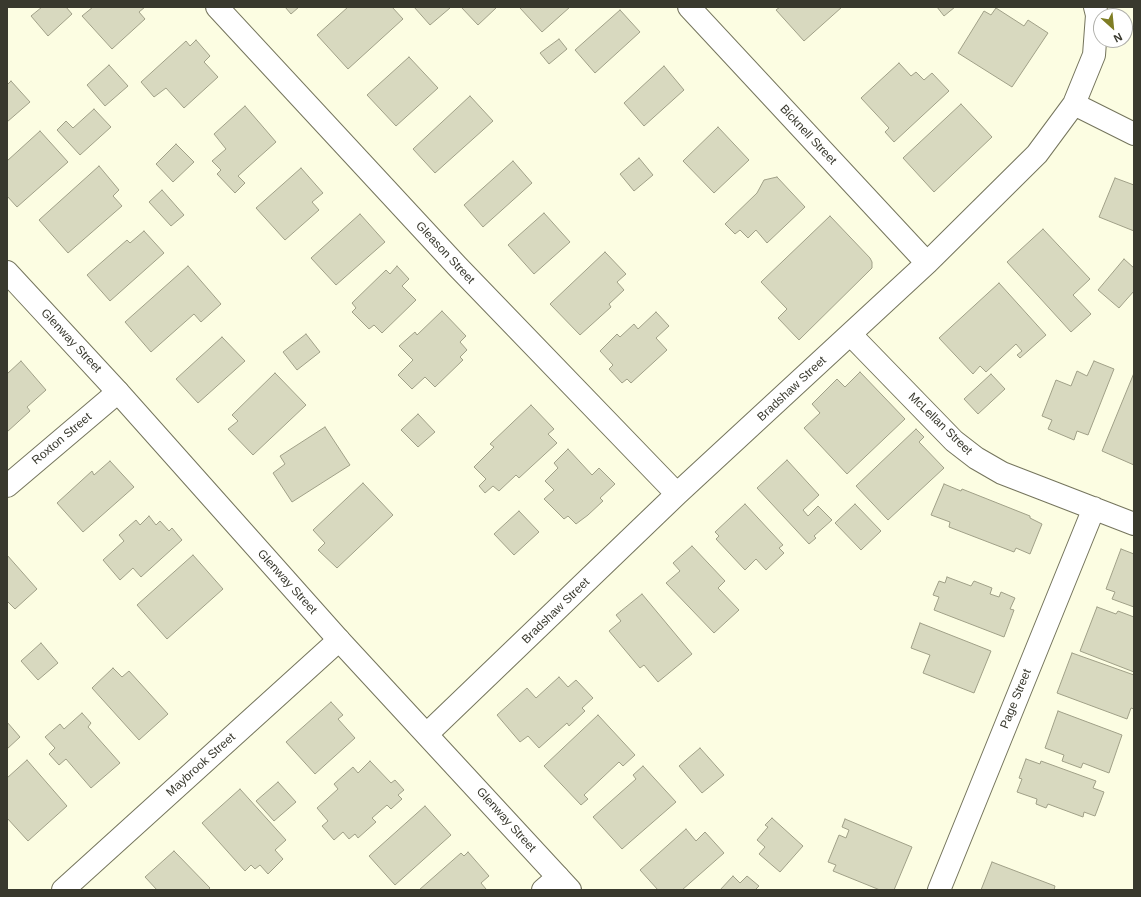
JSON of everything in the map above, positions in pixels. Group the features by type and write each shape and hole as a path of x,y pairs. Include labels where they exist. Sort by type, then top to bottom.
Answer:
{"street":[{"name":"Gleason Street","path":"217,7 452,260 677,494"},
{"name":"Bicknell Street","path":"689,7 927,263"},
{"name":"Bradshaw Street","path":"427,734 677,494 851,335 927,263 1037,154 1074,104 1094,55 1097,15 1095,7"},
{"path":"1074,104 1134,134"},
{"name":"Glenway Street","path":"7,272 118,392 339,640 427,734 557,886"},
{"name":"McLellan Street","path":"851,335 954,441 976,458 1002,473 1134,524"},
{"name":"Roxton Street","path":"7,486 118,392"},
{"name":"Page Street","path":"939,890 1094,508"},
{"name":"Maybrook Street","path":"63,890 339,640"}],"building":[{"path":"42,7 66,7 72,14 48,36 31,16"},
{"path":"93,7 145,7 139,12 145,19 112,49 82,16"},
{"path":"285,7 299,7 291,14"},
{"path":"348,7 392,7 403,19 348,69 317,35"},
{"path":"414,7 450,7 450,8 430,25"},
{"path":"461,7 495,7 496,8 478,25"},
{"path":"570,7 542,32 520,8"},
{"path":"780,7 842,7 804,41 776,10"},
{"path":"937,7 955,7 944,16"},
{"path":"996,8 1024,26 1028,20 1048,33 1012,87 958,53 984,11 991,15"},
{"path":"620,10 640,32 595,73 575,50"},
{"path":"559,39 567,49 549,64 540,53"},
{"path":"196,40 210,56 204,62 218,77 184,108 166,88 154,97 141,82 186,41 190,46"},
{"path":"409,57 438,88 396,126 367,95"},
{"path":"899,63 911,76 916,72 924,80 932,73 949,91 894,142 885,132 889,128 861,98"},
{"path":"109,65 128,86 105,106 87,85"},
{"path":"664,66 684,90 644,126 624,103"},
{"path":"11,81 30,102 7,122 7,85"},
{"path":"470,96 493,121 435,173 413,149"},
{"path":"961,104 992,137 934,192 903,158"},
{"path":"245,106 276,142 238,176 245,183 235,193 217,174 221,170 212,161 226,149 214,134"},
{"path":"94,109 111,127 80,155 57,130 66,121 73,128"},
{"path":"718,127 749,160 714,193 683,161"},
{"path":"40,131 68,162 17,207 7,196 7,161"},
{"path":"176,144 194,162 173,182 156,164"},
{"path":"639,158 653,175 634,191 620,174"},
{"path":"513,161 532,183 483,227 464,205"},
{"path":"99,166 119,190 113,196 122,206 68,253 39,220"},
{"path":"301,168 323,193 312,202 319,210 285,240 256,208"},
{"path":"777,177 805,207 767,243 756,230 748,238 740,230 735,234 725,224 757,193 764,180"},
{"path":"1115,178 1134,185 1134,231 1099,217"},
{"path":"162,190 184,215 171,226 149,202"},
{"path":"544,213 570,242 534,274 508,245"},
{"path":"360,214 385,242 336,285 311,258"},
{"path":"830,216 870,258 872,268 799,340 778,318 787,309 761,282"},
{"path":"1043,229 1090,279 1073,295 1091,314 1071,332 1007,262"},
{"path":"144,231 164,253 110,301 87,275 127,240 130,243"},
{"path":"605,252 626,274 617,282 624,290 609,304 611,307 580,335 550,304"},
{"path":"1124,259 1134,268 1134,291 1119,308 1098,290"},
{"path":"188,266 221,304 201,322 194,314 151,352 125,322"},
{"path":"397,266 409,279 402,286 416,300 382,333 374,325 369,329 352,312 356,308 352,303 386,270 390,274"},
{"path":"999,283 1046,335 1020,358 1017,355 1022,351 1016,344 986,372 980,366 973,374 939,338"},
{"path":"442,311 466,336 460,342 467,350 460,357 463,360 435,387 425,377 412,389 398,375 413,360 399,346 415,332 417,335"},
{"path":"656,312 669,326 656,338 667,350 631,383 627,379 622,383 609,369 613,365 600,351 617,334 620,337 634,324 638,329"},
{"path":"306,334 320,352 297,370 283,352"},
{"path":"222,337 245,361 198,403 176,379"},
{"path":"21,361 46,390 27,407 30,411 7,432 7,374"},
{"path":"1094,361 1114,369 1088,435 1077,431 1074,440 1048,429 1052,420 1042,416 1056,380 1071,386 1077,371 1087,376"},
{"path":"860,372 905,419 847,474 804,428 820,413 812,404 837,379 845,387"},
{"path":"275,373 306,405 253,455 228,429 238,421 232,415"},
{"path":"1134,373 1134,465 1102,451"},
{"path":"991,374 1005,389 978,414 964,399"},
{"path":"531,405 554,429 548,434 557,443 519,478 516,475 499,491 493,486 485,493 479,486 486,479 474,467 494,447 490,444"},
{"path":"418,414 435,432 418,447 401,430"},
{"path":"325,427 350,465 292,502 273,473 285,464 280,456"},
{"path":"916,429 924,437 919,442 944,468 888,520 856,486"},
{"path":"568,449 592,475 599,468 615,484 600,498 603,501 576,524 568,516 564,519 544,499 554,490 545,481 558,468 554,463"},
{"path":"787,460 819,495 803,510 808,516 818,506 832,520 814,536 816,538 809,544 757,488"},
{"path":"110,461 134,487 83,532 57,503 92,471 94,475"},
{"path":"363,483 393,515 337,568 318,550 325,543 313,530"},
{"path":"944,484 961,491 962,489 1030,516 1030,518 1042,524 1030,554 1016,548 1014,552 949,527 950,522 931,515"},
{"path":"745,504 783,545 779,548 784,553 766,570 756,559 745,570 716,539 719,536 715,532"},
{"path":"855,504 881,531 861,550 835,523"},
{"path":"519,511 539,532 514,555 494,534"},
{"path":"149,516 156,525 160,521 169,531 172,528 182,540 141,577 133,568 120,580 103,560 124,541 119,535 136,520 140,525"},
{"path":"692,546 725,581 718,588 739,610 714,633 666,583 680,571 673,563"},
{"path":"1121,549 1134,554 1134,607 1112,599 1115,592 1106,589"},
{"path":"7,555 37,589 15,609 8,602 7,603"},
{"path":"193,555 223,589 167,639 137,605"},
{"path":"947,577 971,586 974,581 992,588 990,594 999,597 1001,592 1015,598 1010,609 1014,610 1004,637 934,610 939,597 933,595 939,581 945,583"},
{"path":"642,594 692,654 658,682 644,665 640,668 609,631 621,621 616,615"},
{"path":"1097,607 1116,614 1118,611 1134,617 1134,672 1080,651"},
{"path":"920,623 991,651 974,693 923,673 930,655 911,648"},
{"path":"41,643 58,663 38,680 21,661"},
{"path":"1072,653 1134,675 1134,709 1131,708 1127,719 1057,693"},
{"path":"113,668 122,677 129,671 168,714 139,740 92,688"},
{"path":"559,677 568,687 576,680 593,698 582,708 585,711 569,726 567,723 539,748 528,736 520,742 497,715 527,688 536,698"},
{"path":"331,702 343,715 338,719 355,738 315,774 286,742"},
{"path":"1058,711 1122,735 1109,773 1083,763 1081,768 1062,761 1064,755 1045,748"},
{"path":"82,713 91,723 88,727 120,763 91,788 66,759 59,765 49,754 55,748 45,737 60,724 64,729"},
{"path":"598,715 635,755 623,766 619,762 584,795 588,799 581,805 544,766"},
{"path":"7,722 20,737 7,749"},
{"path":"700,748 724,775 702,793 679,766"},
{"path":"1026,759 1040,764 1041,761 1096,781 1093,788 1104,792 1095,816 1084,812 1083,817 1048,804 1046,808 1036,804 1037,799 1017,792 1022,779 1019,778"},
{"path":"27,760 67,806 28,841 7,818 7,778"},
{"path":"370,761 391,783 395,780 404,790 398,795 402,799 391,809 387,805 372,818 376,822 358,838 355,834 349,839 343,832 334,840 322,826 328,821 317,808 338,789 334,784 353,767 358,773"},
{"path":"643,766 676,802 622,849 593,817 636,779 633,775"},
{"path":"278,782 296,802 274,821 256,801"},
{"path":"240,789 286,840 275,850 283,859 268,874 260,865 255,869 251,865 245,871 202,823"},
{"path":"425,806 451,835 395,885 369,856"},
{"path":"772,818 803,846 780,872 759,854 765,847 757,840 768,827 765,825"},
{"path":"845,819 912,847 894,890 880,890 833,871 836,865 828,862 839,835 846,838 849,830 842,827"},
{"path":"686,829 696,841 705,832 724,853 682,890 658,890 640,870"},
{"path":"174,851 210,888 208,890 157,890 145,877"},
{"path":"468,852 489,876 481,883 486,889 419,890 461,853 464,856"},
{"path":"992,862 1055,886 1054,890 981,890"},
{"path":"733,876 740,883 747,876 759,886 755,890 720,890"}]}
